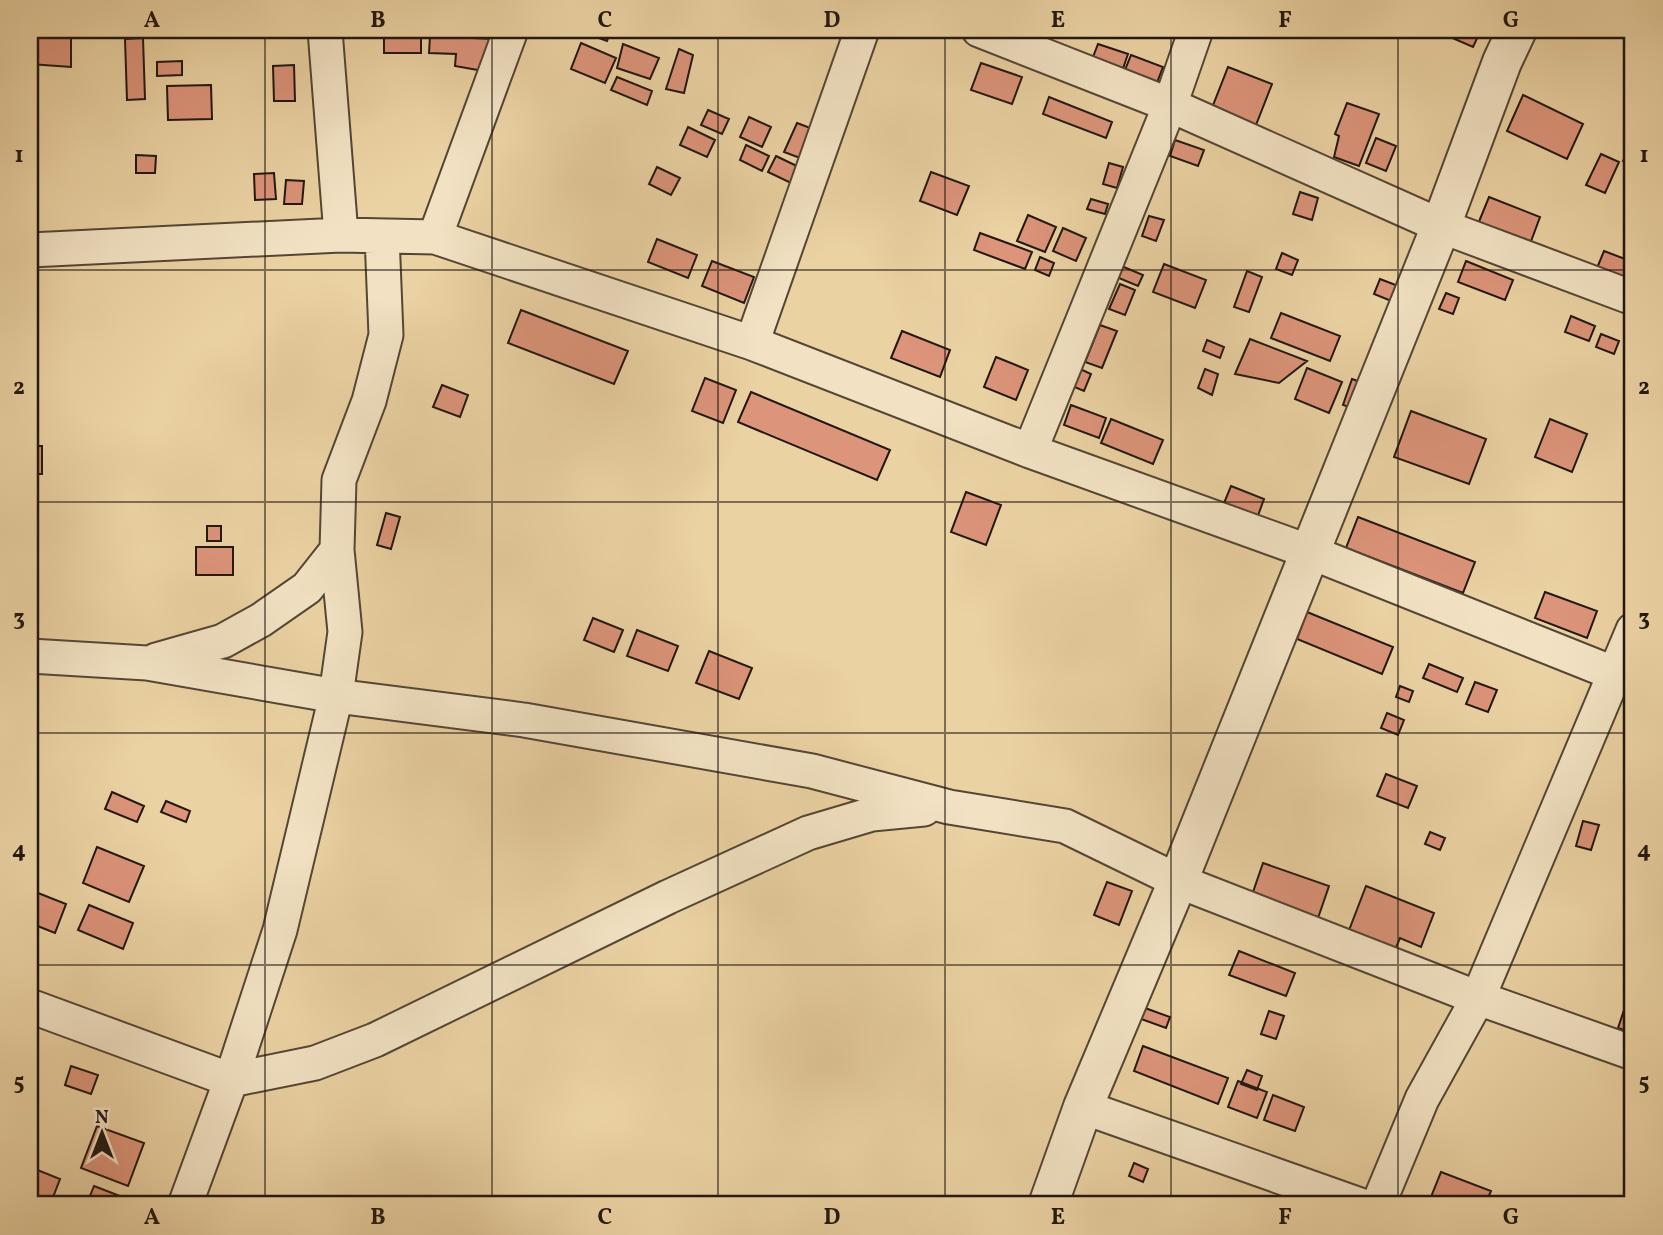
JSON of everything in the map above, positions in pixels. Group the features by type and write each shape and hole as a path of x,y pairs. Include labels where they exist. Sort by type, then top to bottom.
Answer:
{"street":[{"path":"325,30 341,234"},
{"path":"435,237 511,30"},
{"path":"752,343 862,30"},
{"path":"979,30 1170,105 1441,226 1633,298"},
{"path":"1030,451 1170,105 1196,30"},
{"path":"1048,1205 1083,1108 1178,881 1517,30"},
{"path":"30,250 341,234 435,237 752,343 1030,451 1310,552 1625,677"},
{"path":"185,1205 231,1080 280,930 336,696 345,632 337,550 339,480 369,401 386,335 382,236"},
{"path":"147,663 223,641 261,620 307,588 337,550"},
{"path":"1378,1205 1422,1099 1478,998 1625,677 1633,630"},
{"path":"30,656 147,663 336,696 524,720 812,771 949,807 1065,826 1178,881 1478,998 1633,1053"},
{"path":"30,1006 231,1080 315,1063 375,1040 667,897 808,833 872,814 949,807"},
{"path":"1083,1108 1308,1197 1360,1205"}],"building":[{"path":"30,30 71,30 71,67 30,64"},
{"path":"577,30 611,30 607,41"},
{"path":"1434,30 1481,30 1473,47"},
{"path":"384,35 421,35 421,53 384,53"},
{"path":"430,36 494,39 489,72 455,66 456,54 429,53"},
{"path":"143,38 145,99 127,100 125,39"},
{"path":"581,43 616,58 605,83 571,69"},
{"path":"623,44 659,58 650,79 617,68"},
{"path":"1098,44 1128,54 1119,80 1088,70"},
{"path":"679,49 693,55 684,93 666,89"},
{"path":"1131,55 1163,67 1153,93 1121,80"},
{"path":"182,61 182,75 157,76 157,62"},
{"path":"981,63 1022,77 1012,104 971,90"},
{"path":"294,65 295,101 274,101 273,66"},
{"path":"1228,67 1272,84 1256,125 1212,108"},
{"path":"617,77 652,91 647,105 611,90"},
{"path":"211,85 212,119 168,120 167,86"},
{"path":"1523,95 1583,124 1567,159 1507,131"},
{"path":"1049,97 1112,122 1106,138 1043,114"},
{"path":"1347,103 1379,114 1359,166 1334,157 1339,136 1335,134"},
{"path":"708,110 729,119 722,134 701,125"},
{"path":"749,117 771,127 762,147 740,137"},
{"path":"797,123 813,129 800,158 784,152"},
{"path":"688,127 715,140 707,157 680,145"},
{"path":"1376,138 1396,146 1386,171 1366,163"},
{"path":"1175,140 1204,150 1198,166 1170,156"},
{"path":"1633,141 1633,166 1623,161"},
{"path":"746,145 769,156 762,171 740,160"},
{"path":"1601,154 1619,162 1605,193 1586,185"},
{"path":"136,155 156,156 155,173 136,173"},
{"path":"776,156 801,168 793,184 768,172"},
{"path":"1109,163 1123,167 1117,188 1103,184"},
{"path":"657,167 680,178 671,195 649,184"},
{"path":"931,172 969,186 957,215 920,201"},
{"path":"274,173 276,199 255,200 254,174"},
{"path":"286,180 304,181 302,204 284,204"},
{"path":"1300,192 1318,198 1312,220 1293,214"},
{"path":"1489,197 1540,217 1530,244 1478,224"},
{"path":"1091,199 1108,204 1105,214 1087,209"},
{"path":"1028,215 1056,227 1045,252 1017,241"},
{"path":"1149,216 1164,220 1156,241 1142,236"},
{"path":"1063,228 1086,238 1076,261 1053,251"},
{"path":"980,233 1032,252 1025,269 974,250"},
{"path":"657,239 697,255 688,278 648,262"},
{"path":"1604,251 1633,262 1633,275 1629,286 1595,273"},
{"path":"1282,253 1298,260 1292,275 1276,269"},
{"path":"1040,257 1054,263 1049,276 1035,270"},
{"path":"712,261 754,277 744,303 702,286"},
{"path":"1466,261 1513,280 1505,300 1458,282"},
{"path":"1164,264 1206,280 1195,308 1153,292"},
{"path":"1119,265 1143,275 1138,286 1114,276"},
{"path":"1247,271 1262,277 1249,312 1234,307"},
{"path":"1380,279 1401,287 1396,303 1374,294"},
{"path":"1120,284 1135,290 1125,315 1109,309"},
{"path":"1446,293 1459,298 1453,314 1439,309"},
{"path":"521,310 628,351 614,384 508,343"},
{"path":"1281,313 1340,336 1330,361 1271,338"},
{"path":"1571,316 1595,326 1589,341 1565,332"},
{"path":"1100,325 1117,331 1102,368 1085,362"},
{"path":"902,331 950,350 940,377 891,358"},
{"path":"1601,334 1619,341 1614,354 1596,347"},
{"path":"1250,339 1307,361 1279,383 1235,374"},
{"path":"1207,340 1224,347 1220,358 1203,351"},
{"path":"996,357 1028,370 1016,400 984,387"},
{"path":"1078,368 1091,374 1084,391 1072,386"},
{"path":"1307,368 1342,382 1329,413 1295,399"},
{"path":"1205,369 1218,374 1212,395 1198,388"},
{"path":"705,378 736,390 723,423 692,411"},
{"path":"1352,379 1369,385 1360,411 1343,405"},
{"path":"442,385 468,395 460,417 433,407"},
{"path":"751,392 890,450 877,480 738,422"},
{"path":"1071,405 1106,418 1099,438 1064,425"},
{"path":"1411,411 1486,439 1469,484 1394,457"},
{"path":"1111,419 1163,440 1153,464 1101,443"},
{"path":"1550,419 1587,434 1572,472 1535,457"},
{"path":"30,446 42,446 42,474 30,474"},
{"path":"1231,486 1264,499 1256,521 1222,508"},
{"path":"966,492 1001,505 986,545 951,532"},
{"path":"386,513 400,517 391,549 377,545"},
{"path":"1358,517 1475,562 1463,593 1346,548"},
{"path":"207,526 221,526 221,541 207,541"},
{"path":"196,547 233,547 233,575 196,575"},
{"path":"1545,592 1597,611 1587,638 1535,618"},
{"path":"1307,612 1393,647 1382,674 1297,639"},
{"path":"593,618 623,630 614,652 584,640"},
{"path":"637,630 678,646 668,671 627,656"},
{"path":"709,651 752,668 739,699 696,683"},
{"path":"1429,664 1463,678 1457,692 1423,678"},
{"path":"1475,682 1497,690 1488,712 1466,704"},
{"path":"1400,686 1413,691 1409,702 1396,697"},
{"path":"1387,713 1404,720 1398,735 1381,728"},
{"path":"1386,774 1417,786 1408,808 1377,796"},
{"path":"112,792 144,806 137,822 105,809"},
{"path":"166,801 190,811 186,822 161,812"},
{"path":"1583,821 1599,825 1591,850 1576,846"},
{"path":"1430,832 1445,838 1440,850 1425,844"},
{"path":"97,847 144,866 129,902 83,883"},
{"path":"1263,863 1329,886 1318,918 1252,895"},
{"path":"1107,882 1132,891 1119,925 1094,915"},
{"path":"1366,886 1434,913 1421,947 1400,938 1395,950 1348,933"},
{"path":"33,891 66,904 55,933 30,923 30,898"},
{"path":"89,905 133,923 123,949 78,930"},
{"path":"1239,951 1295,973 1286,996 1229,975"},
{"path":"1633,986 1633,1033 1618,1028"},
{"path":"1145,1008 1170,1017 1166,1028 1141,1019"},
{"path":"1269,1011 1284,1016 1276,1039 1261,1034"},
{"path":"1143,1046 1228,1078 1218,1104 1134,1071"},
{"path":"71,1066 98,1075 91,1094 65,1085"},
{"path":"1247,1070 1262,1076 1257,1090 1241,1084"},
{"path":"1238,1081 1267,1092 1257,1118 1228,1107"},
{"path":"1273,1095 1304,1107 1295,1131 1264,1120"},
{"path":"97,1126 144,1143 128,1186 81,1168"},
{"path":"1134,1163 1148,1169 1143,1182 1129,1176"},
{"path":"30,1167 60,1179 50,1205 30,1198"},
{"path":"1441,1172 1491,1191 1485,1205 1453,1205 1431,1197"},
{"path":"94,1186 143,1205 100,1205 88,1201"}]}
